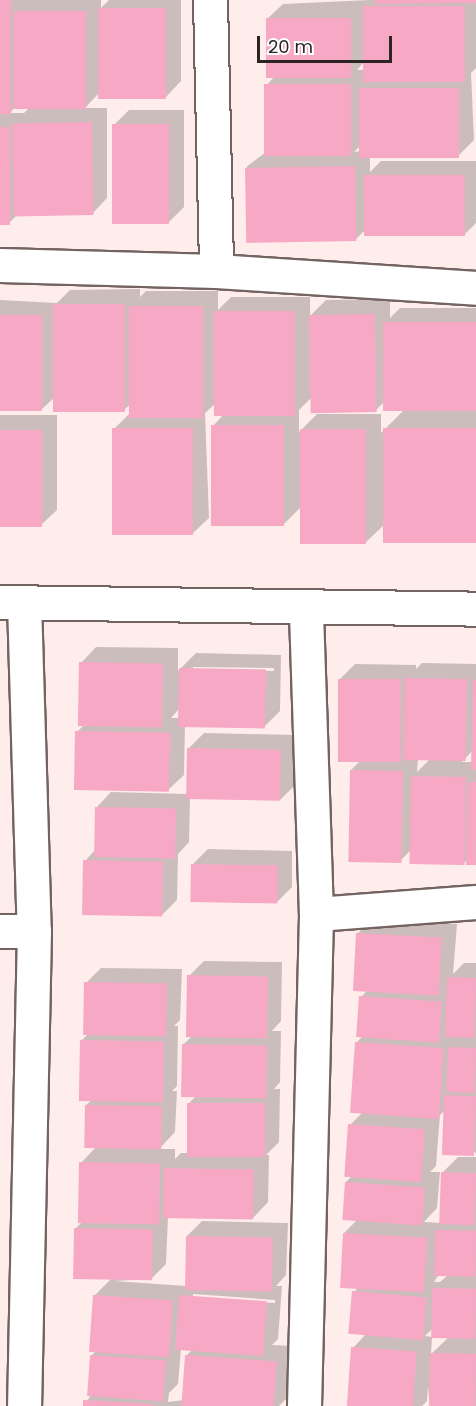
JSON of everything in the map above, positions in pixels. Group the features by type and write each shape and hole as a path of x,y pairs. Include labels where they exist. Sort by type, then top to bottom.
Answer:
{"street":[{"path":"210,0 216,271"},
{"path":"0,265 216,271 476,288"},
{"path":"24,1406 34,931 12,602 476,609"},
{"path":"304,1406 316,914 306,606"},
{"path":"316,914 476,902"},
{"path":"0,931 34,931"}],"building":[{"path":"0,0 11,0 11,114 0,114"},
{"path":"375,0 476,0 476,3 375,4"},
{"path":"363,6 465,6 465,82 363,82"},
{"path":"98,8 166,8 166,99 98,99"},
{"path":"14,11 86,11 86,109 14,109"},
{"path":"266,18 351,18 351,78 266,78"},
{"path":"264,84 351,84 351,156 264,156"},
{"path":"359,88 459,88 459,158 359,158"},
{"path":"92,122 94,215 14,216 12,123"},
{"path":"112,124 169,124 169,224 112,224"},
{"path":"0,127 10,127 10,225 0,225"},
{"path":"355,166 356,241 246,243 245,168"},
{"path":"364,175 465,175 465,236 364,236"},
{"path":"53,304 125,304 125,412 53,412"},
{"path":"129,306 203,306 203,418 129,418"},
{"path":"214,311 295,311 295,416 214,416"},
{"path":"375,314 377,412 311,413 309,315"},
{"path":"0,315 42,315 42,411 0,411"},
{"path":"383,322 476,322 476,411 383,411"},
{"path":"211,425 284,425 284,526 211,526"},
{"path":"112,428 193,428 193,535 112,535"},
{"path":"383,428 476,428 476,543 383,543"},
{"path":"300,429 366,429 366,544 300,544"},
{"path":"0,430 42,430 42,527 0,527"},
{"path":"79,662 163,663 162,727 78,726"},
{"path":"179,668 266,670 265,729 178,727"},
{"path":"405,678 467,679 466,761 404,760"},
{"path":"338,679 401,679 401,762 338,762"},
{"path":"473,680 476,680 476,770 471,770"},
{"path":"75,731 170,733 169,792 74,790"},
{"path":"187,748 281,750 280,801 186,799"},
{"path":"350,770 403,771 401,863 348,862"},
{"path":"411,776 466,777 464,865 409,864"},
{"path":"468,782 476,782 476,865 466,865"},
{"path":"95,807 176,808 175,858 94,857"},
{"path":"83,860 163,861 162,916 82,915"},
{"path":"191,864 278,866 277,904 190,902"},
{"path":"356,933 442,938 439,995 353,991"},
{"path":"187,975 268,976 267,1038 186,1037"},
{"path":"447,977 476,978 474,1038 445,1037"},
{"path":"84,982 167,983 166,1036 83,1035"},
{"path":"359,996 442,1002 439,1043 356,1037"},
{"path":"80,1040 164,1041 163,1102 79,1101"},
{"path":"355,1042 444,1048 439,1119 350,1113"},
{"path":"182,1044 267,1045 266,1098 181,1097"},
{"path":"448,1047 476,1048 474,1093 446,1092"},
{"path":"444,1095 476,1096 474,1156 442,1155"},
{"path":"187,1103 265,1103 265,1157 187,1157"},
{"path":"85,1105 162,1106 161,1149 84,1148"},
{"path":"348,1124 425,1129 421,1182 344,1177"},
{"path":"79,1162 160,1163 159,1224 78,1223"},
{"path":"164,1168 254,1170 253,1220 163,1218"},
{"path":"441,1172 476,1173 474,1225 439,1224"},
{"path":"345,1182 425,1188 422,1225 342,1220"},
{"path":"74,1228 153,1229 152,1280 73,1279"},
{"path":"435,1230 476,1231 475,1277 434,1276"},
{"path":"343,1233 427,1237 424,1292 340,1288"},
{"path":"186,1236 273,1238 272,1292 185,1290"},
{"path":"432,1288 476,1289 475,1339 431,1338"},
{"path":"352,1291 427,1298 423,1340 348,1334"},
{"path":"93,1295 173,1301 169,1357 89,1352"},
{"path":"179,1295 267,1301 263,1356 175,1350"},
{"path":"351,1347 417,1352 413,1406 347,1406"},
{"path":"430,1353 476,1354 475,1406 429,1406"},
{"path":"90,1355 166,1360 163,1401 87,1396"},
{"path":"185,1355 277,1361 274,1406 181,1406"},
{"path":"83,1400 153,1404 153,1406 83,1406"}]}
